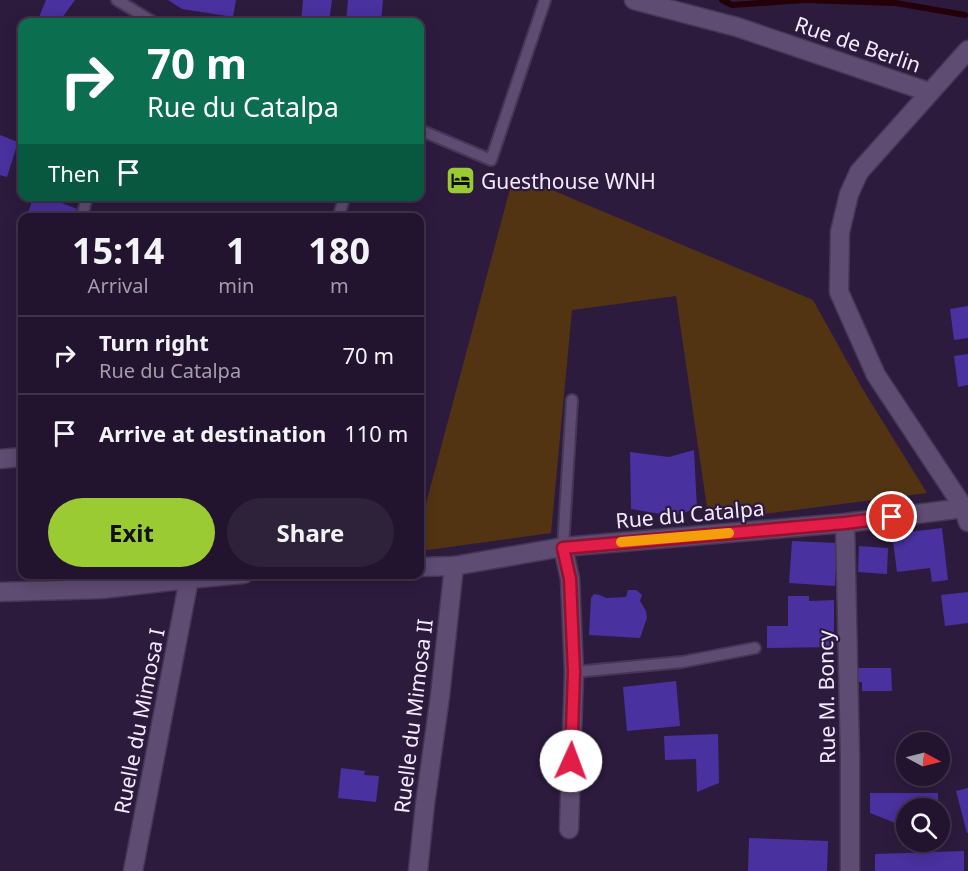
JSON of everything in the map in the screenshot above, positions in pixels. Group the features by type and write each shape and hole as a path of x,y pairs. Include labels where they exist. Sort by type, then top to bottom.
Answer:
{"street":[{"name":"Rue de Berlin","path":"633,0 737,27 929,92"},
{"path":"966,512 876,375 839,292 840,231 849,194 859,172 929,92 962,67 968,50"},
{"path":"0,459 18,458"},
{"name":"Rue du Catalpa","path":"424,567 454,566 563,548 966,512"},
{"name":"Rue M. Boncy","path":"845,523 850,871"},
{"path":"563,548 570,579 574,672 569,829"},
{"name":"Ruelle du Mimosa II","path":"418,871 454,566"},
{"path":"0,592 102,589 189,579"},
{"name":"Ruelle du Mimosa I","path":"133,871 189,579"}],"lane":[{"path":"117,0 146,18"},
{"path":"424,132 491,160 545,0"},
{"path":"563,548 572,400"},
{"path":"574,672 682,662 755,648"}],"shaded area":[{"path":"514,174 813,300 862,388 927,493 709,521 676,296 572,310 551,533 424,550 424,511"}],"building":[{"path":"46,0 75,0 62,18 39,18"},
{"path":"168,0 236,0 233,17 182,9"},
{"path":"303,0 332,0 330,18 301,18"},
{"path":"348,0 383,0 381,18 346,18"},
{"path":"0,135 18,142 7,177 0,175"},
{"path":"32,201 56,201 80,210 79,213 28,213"},
{"path":"968,306 968,338 954,340 950,309"},
{"path":"968,354 968,385 958,387 954,356"},
{"path":"694,450 697,509 672,516 631,509 630,452 669,457"},
{"path":"942,528 948,580 932,582 930,568 897,572 892,534"},
{"path":"792,541 837,543 835,586 789,583"},
{"path":"859,546 888,548 887,574 858,572"},
{"path":"628,590 636,590 642,595 640,601 646,611 647,618 640,638 589,635 591,598 594,594 606,598 626,597"},
{"path":"968,592 968,623 945,626 941,595"},
{"path":"788,596 809,596 809,601 834,600 834,647 767,648 767,626 788,626"},
{"path":"857,668 891,668 892,691 862,691 862,682 857,682"},
{"path":"676,681 680,726 627,731 623,687"},
{"path":"718,734 719,783 697,792 696,759 665,760 664,736"},
{"path":"341,768 365,771 364,775 379,776 376,802 338,798"},
{"path":"968,788 968,833 967,833 956,791"},
{"path":"870,793 938,793 938,798 896,798 896,823 870,813"},
{"path":"749,838 828,841 827,871 748,871"},
{"path":"964,851 964,871 875,871 875,854"}],"waterway":[{"path":"722,0 732,5 804,0 896,3 965,15"}],"slow traffic":[{"path":"621,542 729,533"}],"place":[{"name":"Guesthouse WNH","path":"460,181"}],"route":[{"path":"571,761 574,672 570,579 563,548 892,517"}]}
